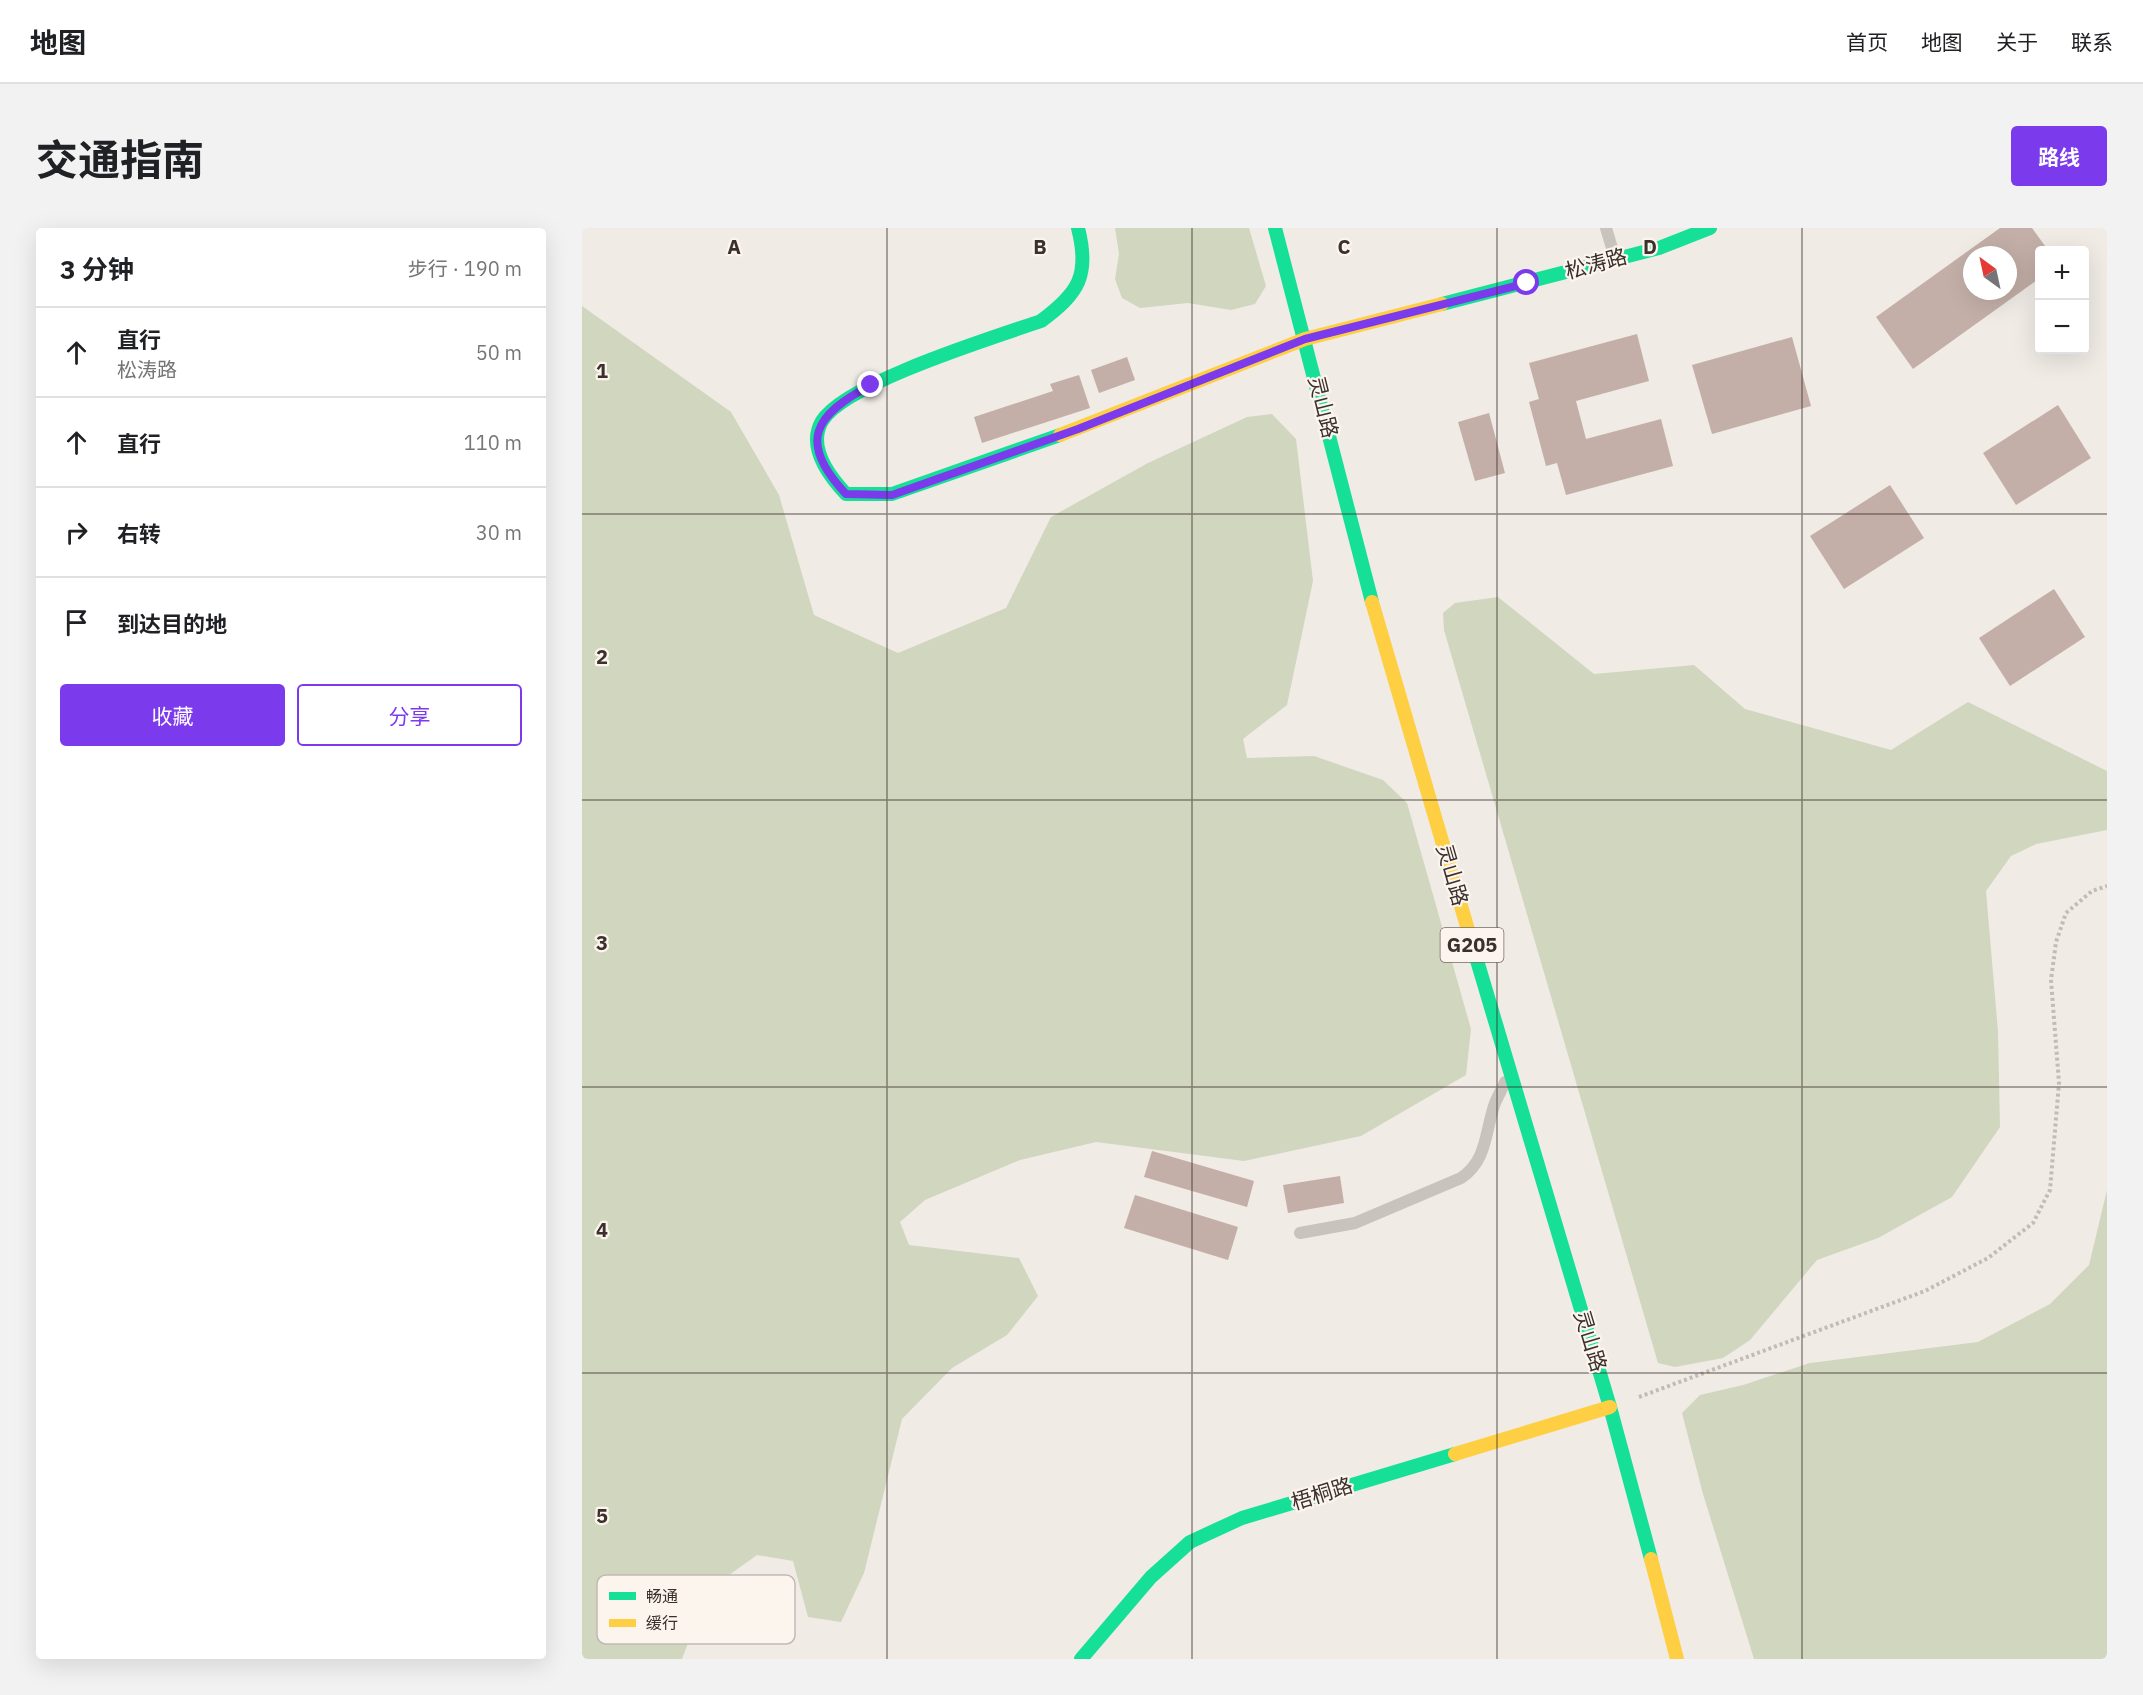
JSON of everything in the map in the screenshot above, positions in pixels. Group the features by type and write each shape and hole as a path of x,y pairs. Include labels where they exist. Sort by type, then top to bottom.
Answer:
{"main road":[{"name":"松涛路","path":"1078,228 1085,266 1078,288 1064,304 1041,321 871,385 842,400 822,420 817,448 826,472 846,494 892,495 1078,429 1305,339 1659,248 1710,228"},
{"name":"灵山路","path":"1275,228 1362,566 1610,1407 1677,1659"},
{"name":"梧桐路","path":"1081,1659 1151,1576 1190,1542 1242,1518 1610,1407"}],"lane":[{"path":"1606,228 1615,260"},
{"path":"1300,1233 1355,1223 1473,1170 1482,1155 1495,1103 1510,1072"}],"path":[{"path":"1610,1407 1925,1291 1988,1258 2033,1222 2050,1190 2058,1095 2051,980 2056,942 2066,913 2092,891 2107,886"}],"green space":[{"path":"1115,228 1249,228 1266,286 1255,304 1231,310 1188,303 1140,308 1122,298 1115,279 1119,254"},
{"path":"582,306 731,412 779,495 814,615 898,653 1006,608 1051,517 1148,463 1247,417 1272,414 1296,439 1313,581 1287,705 1243,739 1247,758 1314,756 1383,780 1407,803 1471,1029 1466,1075 1361,1136 1244,1161 1096,1142 1020,1160 925,1200 900,1222 909,1245 1019,1258 1038,1296 1007,1335 952,1368 902,1419 864,1573 841,1622 808,1617 793,1561 757,1555 729,1575 597,1575 597,1644 688,1644 682,1659 582,1659"},
{"path":"1498,597 1594,674 1694,665 1745,709 1891,750 1968,702 2107,771 2107,830 2036,844 2011,856 1986,891 1998,1031 2000,1127 1952,1197 1878,1238 1817,1260 1750,1340 1723,1358 1675,1367 1658,1363 1444,630 1443,613 1455,603"},
{"path":"2107,1190 2107,1659 1754,1659 1703,1494 1682,1413 1700,1395 1743,1385 1810,1363 1978,1342 2050,1304 2089,1265"}],"building":[{"path":"2000,228 2032,228 2045,246 2035,246 2035,282 2017,294 2017,246 1975,246"},
{"path":"1963,255 1963,300 2009,300 1913,369 1876,317"},
{"path":"1637,334 1649,381 1576,401 1586,439 1661,419 1673,466 1566,495 1557,463 1546,466 1529,402 1539,399 1529,363"},
{"path":"1792,337 1811,406 1712,434 1692,365"},
{"path":"1127,357 1135,380 1099,393 1091,370"},
{"path":"1079,375 1090,408 982,443 974,417 1053,391 1050,384"},
{"path":"2058,405 2091,458 2016,505 1983,453"},
{"path":"1489,413 1505,473 1475,481 1458,422"},
{"path":"1890,485 1924,538 1844,589 1810,536"},
{"path":"2054,589 2085,637 2010,686 1979,638"},
{"path":"1152,1151 1254,1181 1247,1207 1144,1177"},
{"path":"1340,1176 1344,1203 1288,1213 1283,1185"},
{"path":"1135,1195 1238,1227 1228,1260 1124,1228"}],"traffic: fast":[{"path":"1060,435 892,494 846,494 822,461 817,441 822,421 836,406 859,392 923,363 1041,321 1054,311 1073,292 1082,271 1083,258 1078,228"},
{"path":"1275,228 1372,602"},
{"path":"1442,304 1659,248 1710,228"},
{"path":"1473,947 1610,1407 1651,1559"},
{"path":"1081,1659 1151,1577 1190,1542 1242,1518 1455,1454"}],"traffic: slow":[{"path":"1060,435 1305,339 1442,304"},
{"path":"1372,602 1473,947"},
{"path":"1455,1454 1610,1407"},
{"path":"1651,1559 1677,1659"}],"route":[{"path":"871,385 842,400 822,420 817,448 826,472 846,494 892,495 1078,429 1305,339 1527,283"}]}
